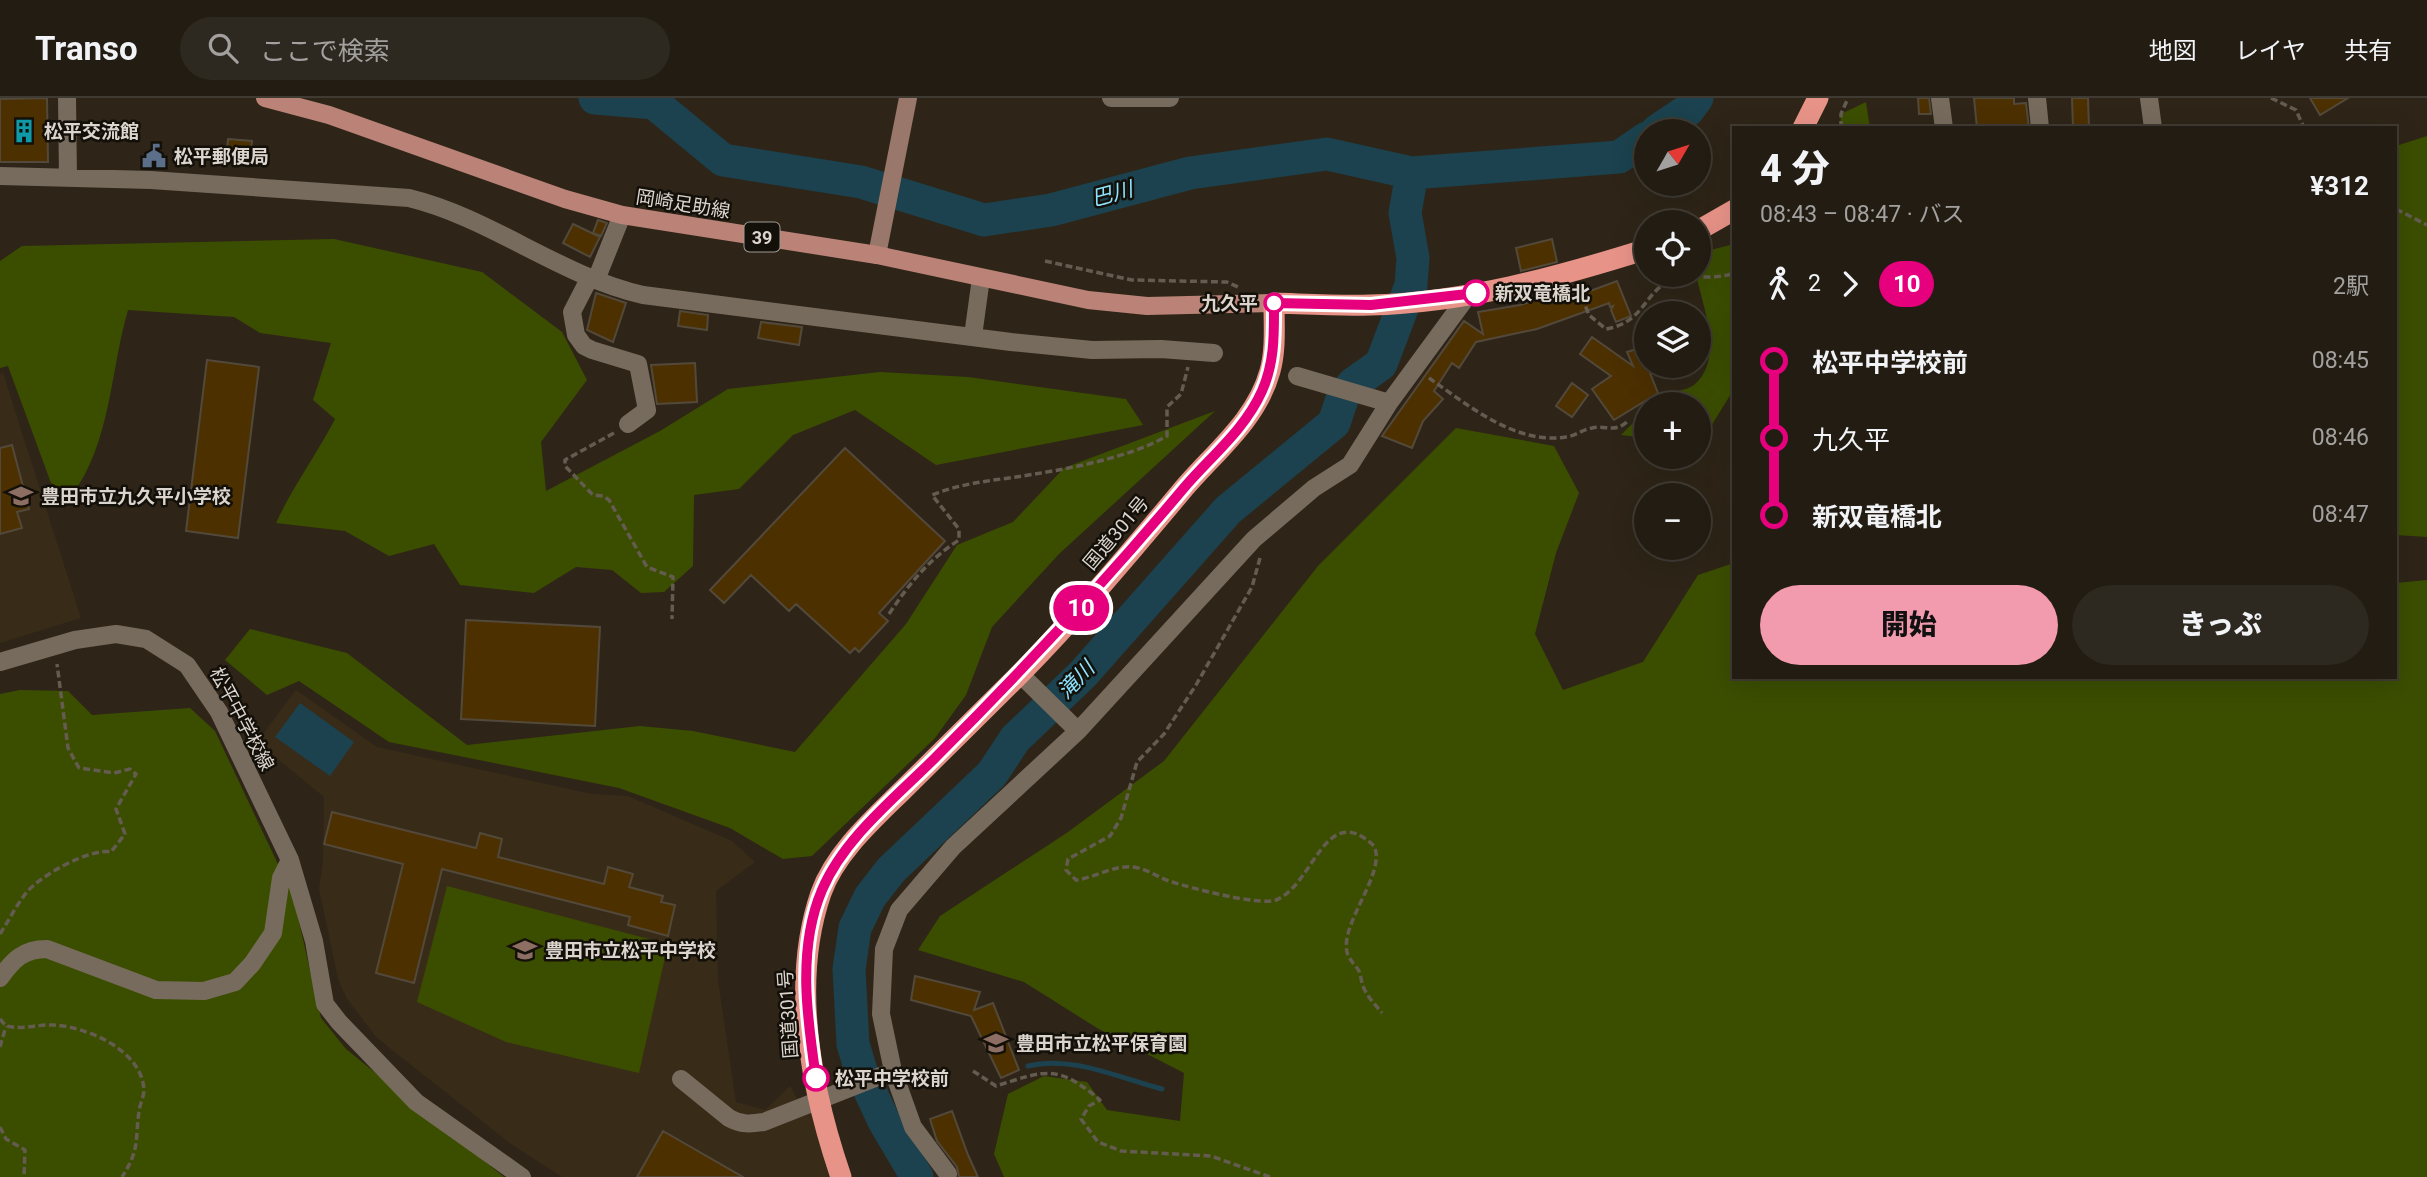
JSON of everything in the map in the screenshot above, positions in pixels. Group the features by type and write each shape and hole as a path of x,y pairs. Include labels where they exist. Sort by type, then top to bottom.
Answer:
{"highway":[{"path":"1804,126 1818,98"},
{"path":"1711,223 1732,211"},
{"path":"1274,303 1371,305 1443,298 1530,283 1634,252"},
{"name":"国道301号","path":"841,1177 819,1100 809,1031 807,959 810,934 822,889 871,821 1020,674 1090,599 1187,485 1225,446 1247,416 1270,371 1274,347 1274,303"}],"main road":[{"name":"岡崎足助線","path":"265,98 329,115 565,200 622,215 877,256 1088,300 1147,306 1274,303"}],"street":[{"path":"67,98 68,178"},
{"path":"877,256 908,98"},
{"path":"1111,98 1170,98"},
{"path":"1940,98 1944,126"},
{"path":"2037,98 2040,126"},
{"path":"2149,98 2152,126"},
{"path":"0,176 151,180 409,198 447,210 593,278 643,295 1092,350 1161,349 1214,353"},
{"path":"622,215 593,278 572,312 576,335 584,346 633,361 641,369 647,410 628,424"},
{"path":"974,336 981,278"},
{"path":"948,1174 913,1127 893,1072 881,1014 884,949 899,910 953,847 1078,731 1254,539 1314,488 1350,465 1382,400 1415,368 1469,294"},
{"path":"1297,376 1382,400"},
{"name":"松平中学校線","path":"0,662 102,634 132,635 160,645 187,665 219,712 290,860 314,941 325,1004 416,1102 522,1177"},
{"path":"1020,674 1078,731"},
{"path":"0,978 20,955 31,949 47,949 156,990 204,991 235,982 252,964 272,933 280,899 281,878 290,860"},
{"path":"681,1079 738,1123 764,1122 893,1072"}],"path":[{"path":"1841,126 1841,114 1848,98"},
{"path":"2271,98 2296,110 2303,126"},
{"path":"2397,210 2427,225"},
{"path":"1045,261 1132,280 1227,282 1240,289"},
{"path":"1577,283 1589,316 1606,329 1637,316 1663,286 1671,281 1717,279 1732,274"},
{"path":"889,614 913,578 937,554 959,540 959,529 932,495 951,487 1040,474 1141,451 1167,436 1167,407 1181,394 1190,362"},
{"path":"1415,368 1468,406 1518,430 1556,438 1569,437 1590,428 1609,430 1627,422"},
{"path":"628,424 565,460 565,466 593,495 603,496 608,500 647,567 673,577 671,619"},
{"path":"1254,539 1260,556 1252,587 1196,685 1164,734 1137,762 1121,818 1110,836 1102,842 1079,850 1068,859 1066,870 1076,880 1135,867 1169,881 1264,902 1287,894 1299,883 1329,839 1342,832 1356,833 1374,845 1377,861 1359,900 1360,909 1347,939 1346,951 1360,972 1368,996 1382,1013"},
{"path":"0,934 28,890 47,875 89,854 100,850 111,852 124,834 116,809 136,774 130,769 114,773 79,768 68,748 57,678 58,645"},
{"path":"0,1019 6,1026 19,1029 55,1025 95,1035 127,1056 135,1066 144,1090 139,1108 138,1148 122,1177"},
{"path":"0,1047 6,1026"},
{"path":"973,1070 996,1086 1041,1072 1076,1080 1100,1100 1089,1106 1080,1119 1098,1142 1121,1151 1210,1156 1270,1177"},
{"path":"0,1128 6,1139 25,1150 24,1177"}],"shaded area":[{"name":"豊田市立九久平小学校","path":"3,373 81,618 0,643 0,374"},
{"name":"豊田市立松平中学校","path":"296,690 377,747 592,794 628,796 732,841 755,862 716,891 718,980 736,1102 765,1110 790,1086 805,1113 813,1112 834,1177 562,1177 511,1144 377,1038 347,999 338,979 319,889 323,862 324,797 257,742"}],"green space":[{"path":"1866,102 1870,126 1840,126 1841,114"},
{"path":"2427,136 2427,537 2397,535 2397,146"},
{"path":"334,239 482,272 562,332 587,380 541,442 546,491 660,431 728,389 880,372 968,377 1126,399 1143,425 936,465 855,410 793,435 739,489 694,495 693,566 664,592 641,593 612,570 576,567 534,593 460,585 434,544 389,556 345,531 276,523 335,419 313,400 331,343 260,333 234,317 128,310 108,406 95,452 72,495 51,483 8,366 0,368 0,261 22,246"},
{"path":"1732,245 1732,392 1711,426 1711,392 1675,392 1690,387 1700,378 1711,378 1711,301 1702,301 1699,287 1711,287 1711,250"},
{"path":"1215,411 1059,554 992,627 966,695 935,738 812,856 783,859 730,828 619,788 389,742 299,681 267,695 225,660 250,629 347,653 467,745 640,726 693,731 795,752 906,624 957,545 1013,522 1064,468"},
{"path":"1634,422 1634,436 1621,435"},
{"path":"1456,428 1554,446 1579,493 1556,553 1535,634 1563,690 1643,662 1698,575 1732,564 1732,679 2397,679 2397,583 2427,580 2427,1177 1004,1177 994,1154 1008,1094 1044,1076 1087,1082 1107,1110 1180,1121 1184,1073 1097,1028 1024,982 918,950 940,916 1068,832 1164,761 1318,566"},
{"path":"20,690 68,691 92,715 190,708 215,731 293,896 321,1018 346,1049 504,1177 0,1177 0,694"},
{"path":"447,886 668,944 639,1073 506,1042 417,1002"}],"water":[{"path":"300,703 354,742 330,776 275,737"}],"building":[{"name":"松平交流館","path":"47,98 48,162 0,162 0,99"},
{"path":"1918,98 1929,98 1931,114 1919,114"},
{"path":"1974,98 2014,98 2014,104 2026,103 2029,126 1977,126"},
{"path":"2072,98 2088,98 2089,126 2073,126"},
{"path":"2310,98 2348,98 2320,115"},
{"path":"228,139 252,141 250,161 226,159"},
{"path":"598,220 607,223 601,236 593,233"},
{"path":"573,224 600,237 590,257 563,243"},
{"path":"1552,239 1557,262 1521,271 1516,248"},
{"path":"1617,281 1631,316 1616,322 1611,310 1613,306 1610,307 1609,303 1537,329 1476,342 1459,368 1452,363 1434,391 1443,399 1423,421 1412,448 1382,436 1464,321 1483,334 1478,312 1520,305 1571,290 1574,297"},
{"path":"596,293 626,303 613,342 587,330"},
{"path":"680,311 708,315 707,330 678,326"},
{"path":"761,322 802,327 799,345 758,338"},
{"path":"1592,337 1633,366 1627,352 1634,350 1634,378 1652,378 1658,392 1634,392 1634,408 1614,420 1592,389 1611,376 1580,354"},
{"path":"207,360 259,367 238,538 186,531"},
{"path":"695,363 697,402 657,404 651,365"},
{"path":"1572,383 1588,395 1572,417 1556,406"},
{"path":"12,445 29,509 17,512 22,528 0,534 0,448"},
{"path":"845,448 945,541 879,613 888,621 859,652 855,648 850,653 796,604 789,611 751,575 724,603 710,590"},
{"path":"466,620 600,627 595,726 461,719"},
{"path":"332,812 476,848 480,833 502,839 498,857 604,884 608,867 633,874 629,887 663,896 661,902 675,905 668,936 628,925 630,917 442,869 414,983 376,973 403,864 324,844"},
{"name":"豊田市立松平保育園","path":"915,976 980,992 974,1010 993,1003 1019,1070 1001,1078 971,1016 911,1000"},
{"path":"952,1111 978,1177 959,1177 957,1167 937,1141 930,1119"},
{"path":"663,1131 743,1177 637,1177"}],"waterway":[{"name":"巴川","path":"595,98 654,103 723,160 861,182 984,220 1051,210 1190,173 1327,154 1412,173 1619,157 1634,147"},
{"name":"巴川","path":"1675,119 1688,110 1697,98"},
{"name":"滝川","path":"917,1177 884,1121 862,1074 853,1044 849,969 855,928 870,897 891,870 992,774 1015,739 1083,674 1228,510 1334,423 1343,396 1353,384 1381,364 1411,285 1413,258 1405,213 1412,173"},
{"path":"1028,1066 1061,1063 1162,1089"}],"bus line":[{"name":"10","path":"816,1078 806,996 807,959 810,934 822,889 871,821 1020,674 1187,485 1225,446 1261,393 1270,371 1274,347 1274,303 1371,305 1476,293"}],"place":[{"name":"松平交流館","path":"24,131"},
{"name":"松平郵便局","path":"154,156"},
{"name":"新双竜橋北","path":"1476,293"},
{"name":"九久平","path":"1274,303"},
{"name":"豊田市立九久平小学校","path":"21,496"},
{"name":"豊田市立松平中学校","path":"525,950"},
{"name":"豊田市立松平保育園","path":"996,1043"},
{"name":"松平中学校前","path":"816,1078"}]}
